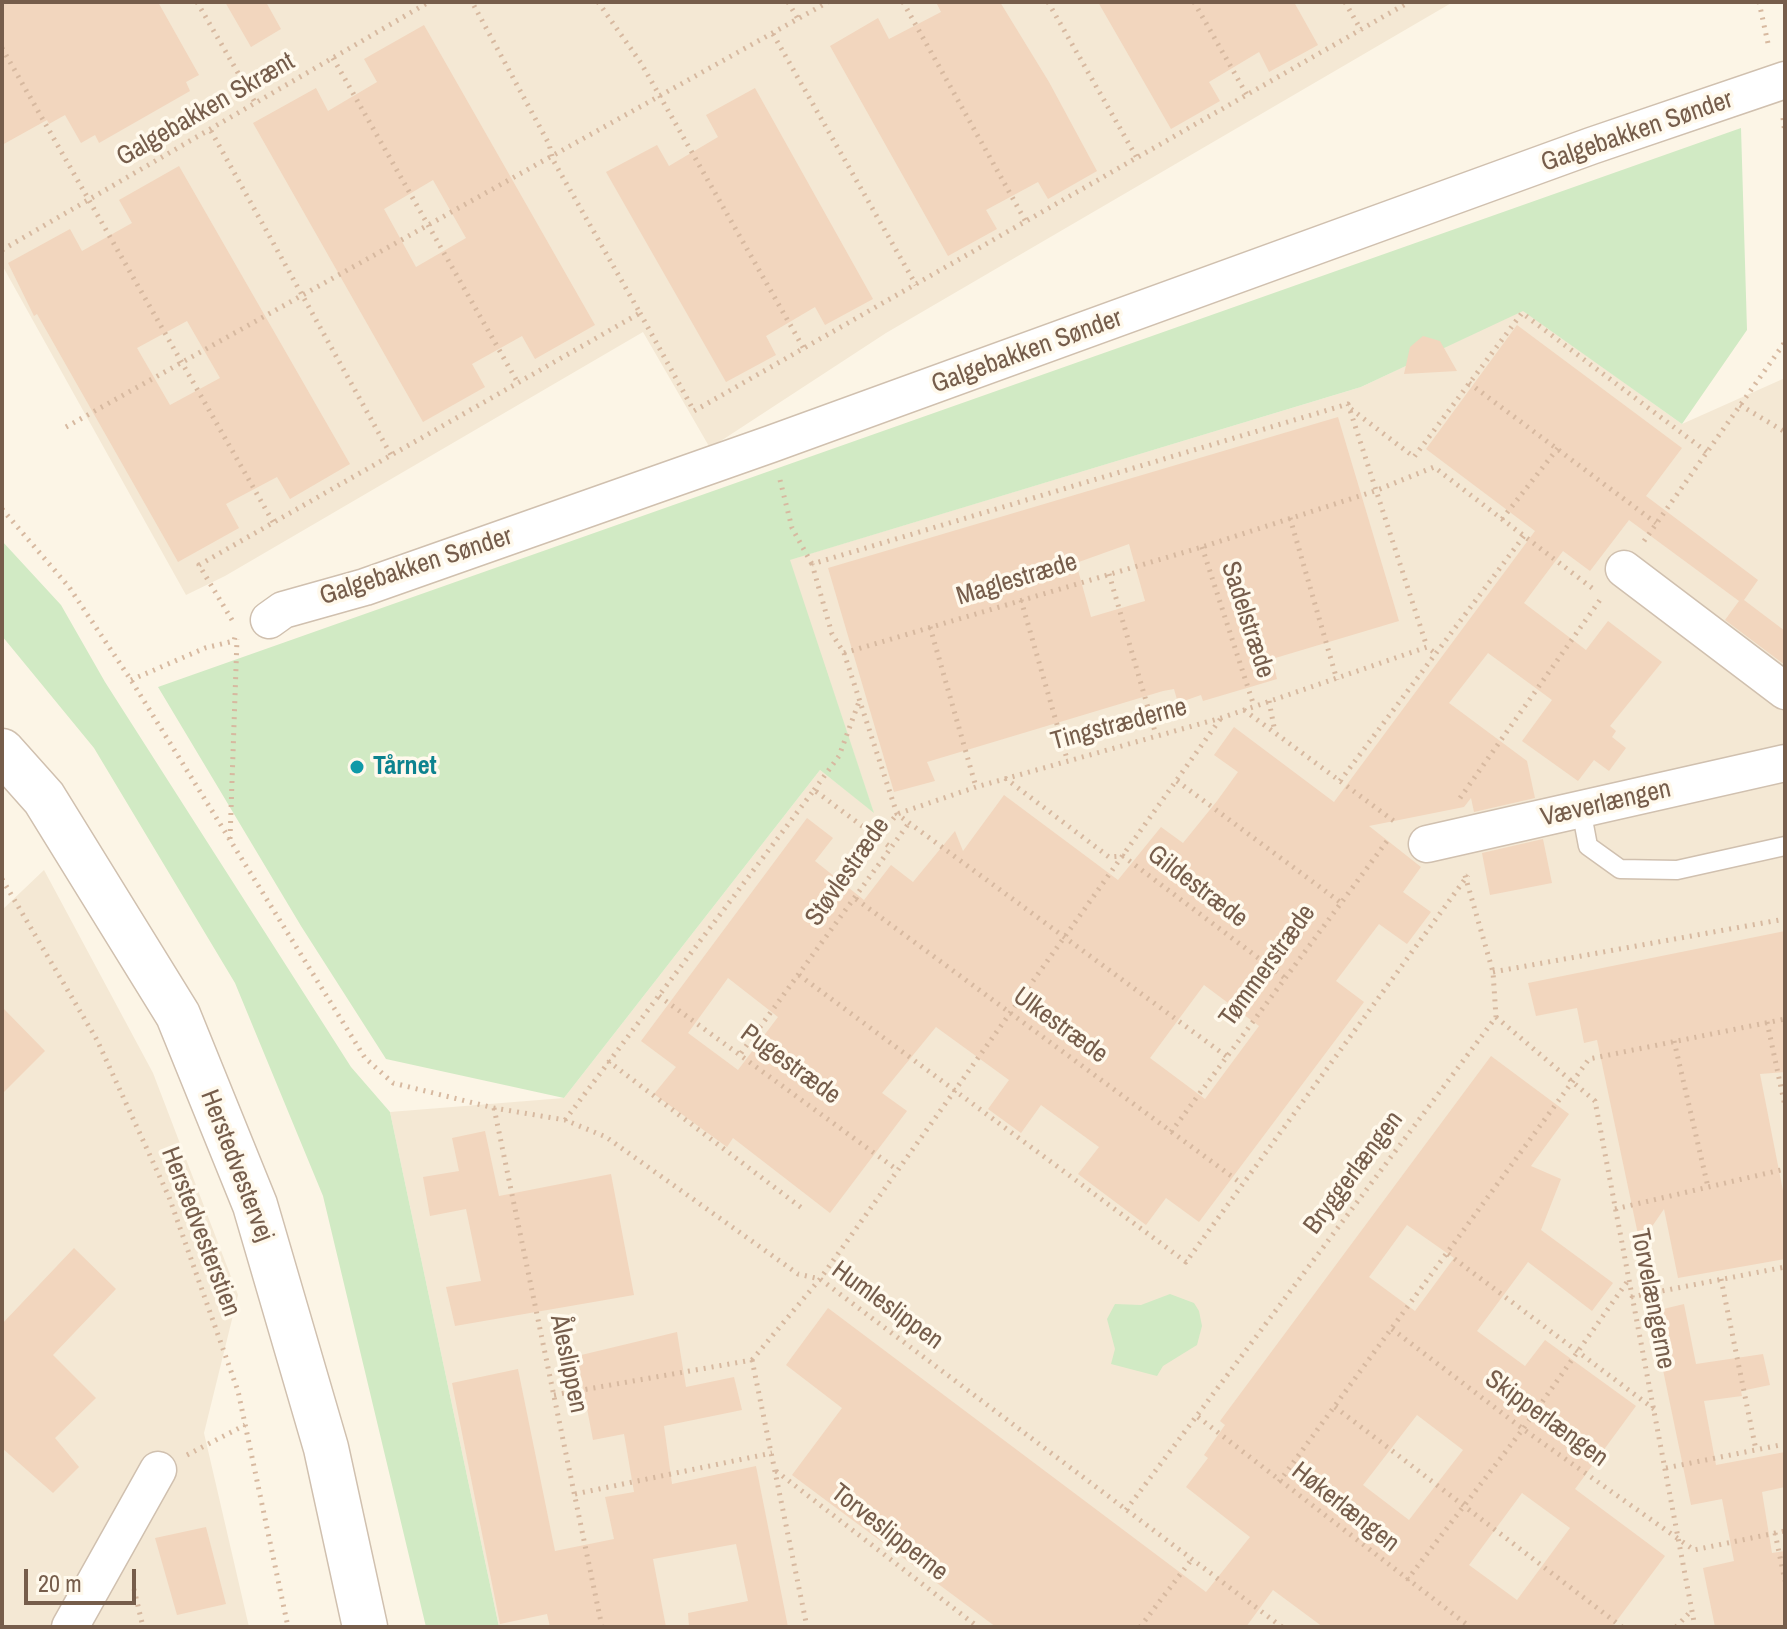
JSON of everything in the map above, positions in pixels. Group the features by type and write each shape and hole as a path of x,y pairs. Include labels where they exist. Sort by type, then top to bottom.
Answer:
{"street":[{"name":"Galgebakken Sønder","path":"269,620 283,610 365,587 771,444 1591,146 1778,70"},
{"path":"1613,582 1785,691"},
{"name":"Herstedvestervej","path":"2,751 44,798 184,1030 255,1205 326,1448 365,1627"},
{"name":"Væverlængen","path":"1413,834 1581,809 1785,763"},
{"path":"70,1627 158,1470"}],"lane":[{"path":"1581,809 1588,846 1620,869 1677,870 1785,846"}],"path":[{"path":"197,2 256,104"},
{"path":"472,2 549,144 552,156 694,411 1409,2"},
{"path":"598,2 660,96 804,349"},
{"path":"788,2 798,19"},
{"path":"66,427 181,360 828,2"},
{"path":"903,2 1026,222"},
{"path":"1048,2 1137,158"},
{"path":"1194,2 1247,95"},
{"path":"1345,2 1361,30"},
{"path":"1759,2 1778,70"},
{"name":"Galgebakken Skrænt","path":"2,250 211,131 425,3"},
{"path":"773,34 916,285"},
{"path":"2,48 273,522"},
{"path":"333,58 518,383"},
{"path":"211,131 304,293 391,455"},
{"path":"230,840 236,625 199,565 640,313"},
{"path":"812,564 1348,404 1349,408 1414,457 1522,313 1707,452"},
{"path":"1469,383 1656,523"},
{"path":"1740,405 1785,432"},
{"path":"1349,408 1427,647 1435,653"},
{"name":"Støvlestræde","path":"741,1053 909,823 897,814 844,653 832,634 812,564 792,528 771,444"},
{"path":"1502,519 1558,448"},
{"path":"1337,680 1290,518 1375,491 1434,467 1524,536 1613,582"},
{"name":"Humleslippen","path":"2,509 69,587 131,680 365,1058 393,1083 494,1108 565,1120 606,1137 798,1274 820,1279 1192,1559 1271,1624 1282,1627"},
{"name":"Maglestræde","path":"844,653 1290,518"},
{"path":"1340,781 1524,536"},
{"name":"Sadelstræde","path":"1202,547 1254,706"},
{"path":"1109,574 1156,735"},
{"path":"1021,600 1067,759"},
{"path":"131,680 205,648 234,641 269,620"},
{"path":"930,627 976,787"},
{"name":"Tingstræderne","path":"897,814 1067,759 1221,718 1427,647"},
{"path":"565,1120 839,756 860,698"},
{"path":"1269,701 1275,733"},
{"path":"1244,710 1468,875 1493,972 1496,1017"},
{"path":"554,1395 752,1360 820,1279 1221,718"},
{"path":"1005,778 1109,857 1123,856"},
{"path":"1176,781 1340,902"},
{"path":"814,790 890,847"},
{"path":"878,838 897,814"},
{"path":"909,823 1226,1056"},
{"name":"Tømmerstræde","path":"1171,1132 1340,902 1413,834"},
{"name":"Gildestræde","path":"1123,856 1285,978"},
{"path":"799,975 1186,1262 1468,875"},
{"name":"Herstedvesterstien","path":"2,879 97,1040 169,1197 238,1391 288,1627"},
{"name":"Ulkestræde","path":"856,899 1242,1184"},
{"path":"1493,972 1785,919"},
{"name":"Pugestræde","path":"659,996 896,1169"},
{"name":"Torvelængerne","path":"1496,1017 1595,1101 1695,1627"},
{"name":"Bryggerlængen","path":"1126,1510 1496,1017"},
{"path":"1279,1482 1589,1059 1785,1019"},
{"path":"1767,1022 1785,1106"},
{"path":"1674,1041 1708,1187"},
{"path":"608,1061 803,1209"},
{"name":"Åleslippen","path":"494,1108 602,1627"},
{"path":"1615,1209 1785,1169"},
{"path":"1448,1254 1654,1409"},
{"path":"1631,1297 1785,1267"},
{"path":"1721,1279 1756,1450"},
{"path":"1407,1580 1523,1429 1628,1282"},
{"name":"Skipperlængen","path":"1392,1329 1523,1429 1679,1539"},
{"path":"752,1360 807,1627"},
{"path":"1335,1407 1622,1627"},
{"name":"Høkerlængen","path":"1198,1417 1470,1627"},
{"path":"158,1470 245,1425"},
{"path":"1666,1468 1785,1444"},
{"path":"575,1494 772,1453"},
{"name":"Torveslipperne","path":"775,1470 978,1627"},
{"path":"1679,1539 1694,1550 1785,1531"},
{"path":"1775,1533 1785,1581"},
{"path":"1140,1627 1192,1559"},
{"path":"1676,1627 1692,1610"}],"shaded area":[{"path":"2,2 1453,2 886,333 710,448 643,332 225,576 186,595 2,265"},
{"path":"1523,310 1682,424 1785,378 1785,1627 499,1627 390,1112 564,1098 820,770 873,811 789,560 1361,387"},
{"path":"44,870 153,1073 238,1295 204,1433 249,1627 2,1627 2,910"}],"green space":[{"path":"1741,128 1747,330 1682,424 1523,311 1361,387 790,560 874,813 820,770 564,1098 386,1059 301,926 158,687"},
{"path":"2,541 61,605 105,682 351,1067 390,1112 499,1627 426,1627 323,1196 235,983 94,748 2,636"},
{"path":"1170,1294 1194,1303 1199,1311 1202,1326 1197,1345 1163,1366 1157,1376 1111,1364 1115,1349 1107,1319 1115,1304 1141,1305"}],"building":[{"path":"2,2 158,2 199,75 186,82 190,91 99,143 95,135 81,143 65,115 49,124 47,120 2,145"},
{"path":"225,2 266,2 281,29 251,47"},
{"path":"936,2 1000,2 1049,82 1097,171 1048,199 1038,182 986,210 997,229 948,256 830,46 878,18 889,39 941,12"},
{"path":"1098,2 1294,2 1318,45 1269,72 1259,52 1209,82 1220,101 1171,129"},
{"path":"424,25 595,325 535,359 522,336 472,364 485,387 423,422 253,123 316,88 328,111 377,82 364,59","holes":["433,180 466,238 416,267 384,209"]},
{"path":"755,88 873,299 825,325 815,307 766,336 776,355 726,382 606,172 657,145 669,166 718,137 706,115"},
{"path":"179,166 350,464 290,499 277,477 226,504 239,528 178,562 37,314 34,316 8,263 70,229 82,251 132,223 119,200","holes":["187,321 220,378 170,405 137,348"]},
{"path":"1517,325 1682,448 1646,496 1758,580 1744,600 1785,631 1785,665 1725,620 1739,601 1629,520 1590,571 1563,551 1524,603 1586,650 1608,621 1662,662 1610,726 1616,731 1612,737 1626,748 1609,771 1594,760 1578,781 1522,741 1552,700 1488,653 1449,703 1527,761 1535,798 1474,812 1471,798 1464,807 1369,826 1421,867 1403,892 1431,912 1407,944 1379,924 1336,981 1364,1002 1199,1222 1166,1198 1146,1225 1078,1174 1099,1147 1041,1105 1021,1133 988,1109 1009,1080 936,1027 882,1093 907,1111 830,1213 733,1138 727,1147 654,1094 676,1067 641,1041 807,818 833,838 815,861 864,900 891,865 913,882 955,831 963,851 1004,795 1118,880 1161,827 1183,843 1217,801 1238,772 1214,755 1234,727 1334,802 1535,531 1426,449","holes":["728,978 778,1017 738,1070 688,1033","1204,985 1259,1026 1205,1099 1150,1058"]},
{"path":"1423,336 1440,341 1457,371 1404,374 1410,347"},
{"path":"1338,417 1399,621 1272,659 1277,679 1257,685 1203,701 1201,695 1178,703 1174,689 1163,691 927,762 935,781 894,792 828,568","holes":["1129,544 1145,601 1091,617 1076,563"]},
{"path":"1543,839 1552,883 1490,895 1482,853"},
{"path":"1785,931 1785,1072 1760,1074 1785,1201 1785,1259 1678,1278 1664,1209 1640,1244 1597,1040 1584,1043 1577,1008 1536,1016 1528,983"},
{"path":"2,1007 45,1051 2,1094"},
{"path":"1491,1056 1569,1114 1531,1166 1561,1179 1541,1230 1613,1283 1592,1311 1528,1262 1477,1331 1525,1366 1545,1340 1636,1406 1575,1489 1665,1556 1612,1627 1323,1627 1273,1590 1246,1627 996,1627 792,1475 842,1408 786,1365 828,1308 1206,1592 1250,1537 1186,1487 1208,1458 1204,1455 1225,1425 1220,1421","holes":["1407,1225 1454,1258 1415,1311 1369,1277","1417,1415 1463,1450 1409,1520 1363,1485","1522,1493 1570,1528 1517,1600 1469,1565"]},
{"path":"485,1131 499,1196 611,1174 634,1295 455,1326 446,1287 481,1281 466,1209 430,1216 423,1177 459,1171 452,1138"},
{"path":"74,1248 116,1289 53,1355 96,1398 55,1438 79,1467 53,1493 2,1448 2,1324"},
{"path":"1684,1304 1696,1364 1763,1354 1770,1385 1741,1391 1742,1396 1704,1401 1716,1465 1785,1452 1785,1487 1762,1492 1772,1553 1785,1551 1785,1627 1715,1627 1703,1568 1734,1561 1722,1499 1691,1505 1651,1312"},
{"path":"677,1332 686,1387 734,1377 742,1410 664,1426 672,1484 756,1466 788,1627 689,1627 688,1613 748,1601 736,1544 653,1559 666,1627 550,1627 547,1614 500,1624 452,1383 518,1369 555,1551 614,1539 605,1497 634,1492 624,1434 593,1440 577,1356"},
{"path":"206,1527 226,1604 177,1615 155,1538"}],"place":[{"name":"Tårnet","path":"357,767"}]}
